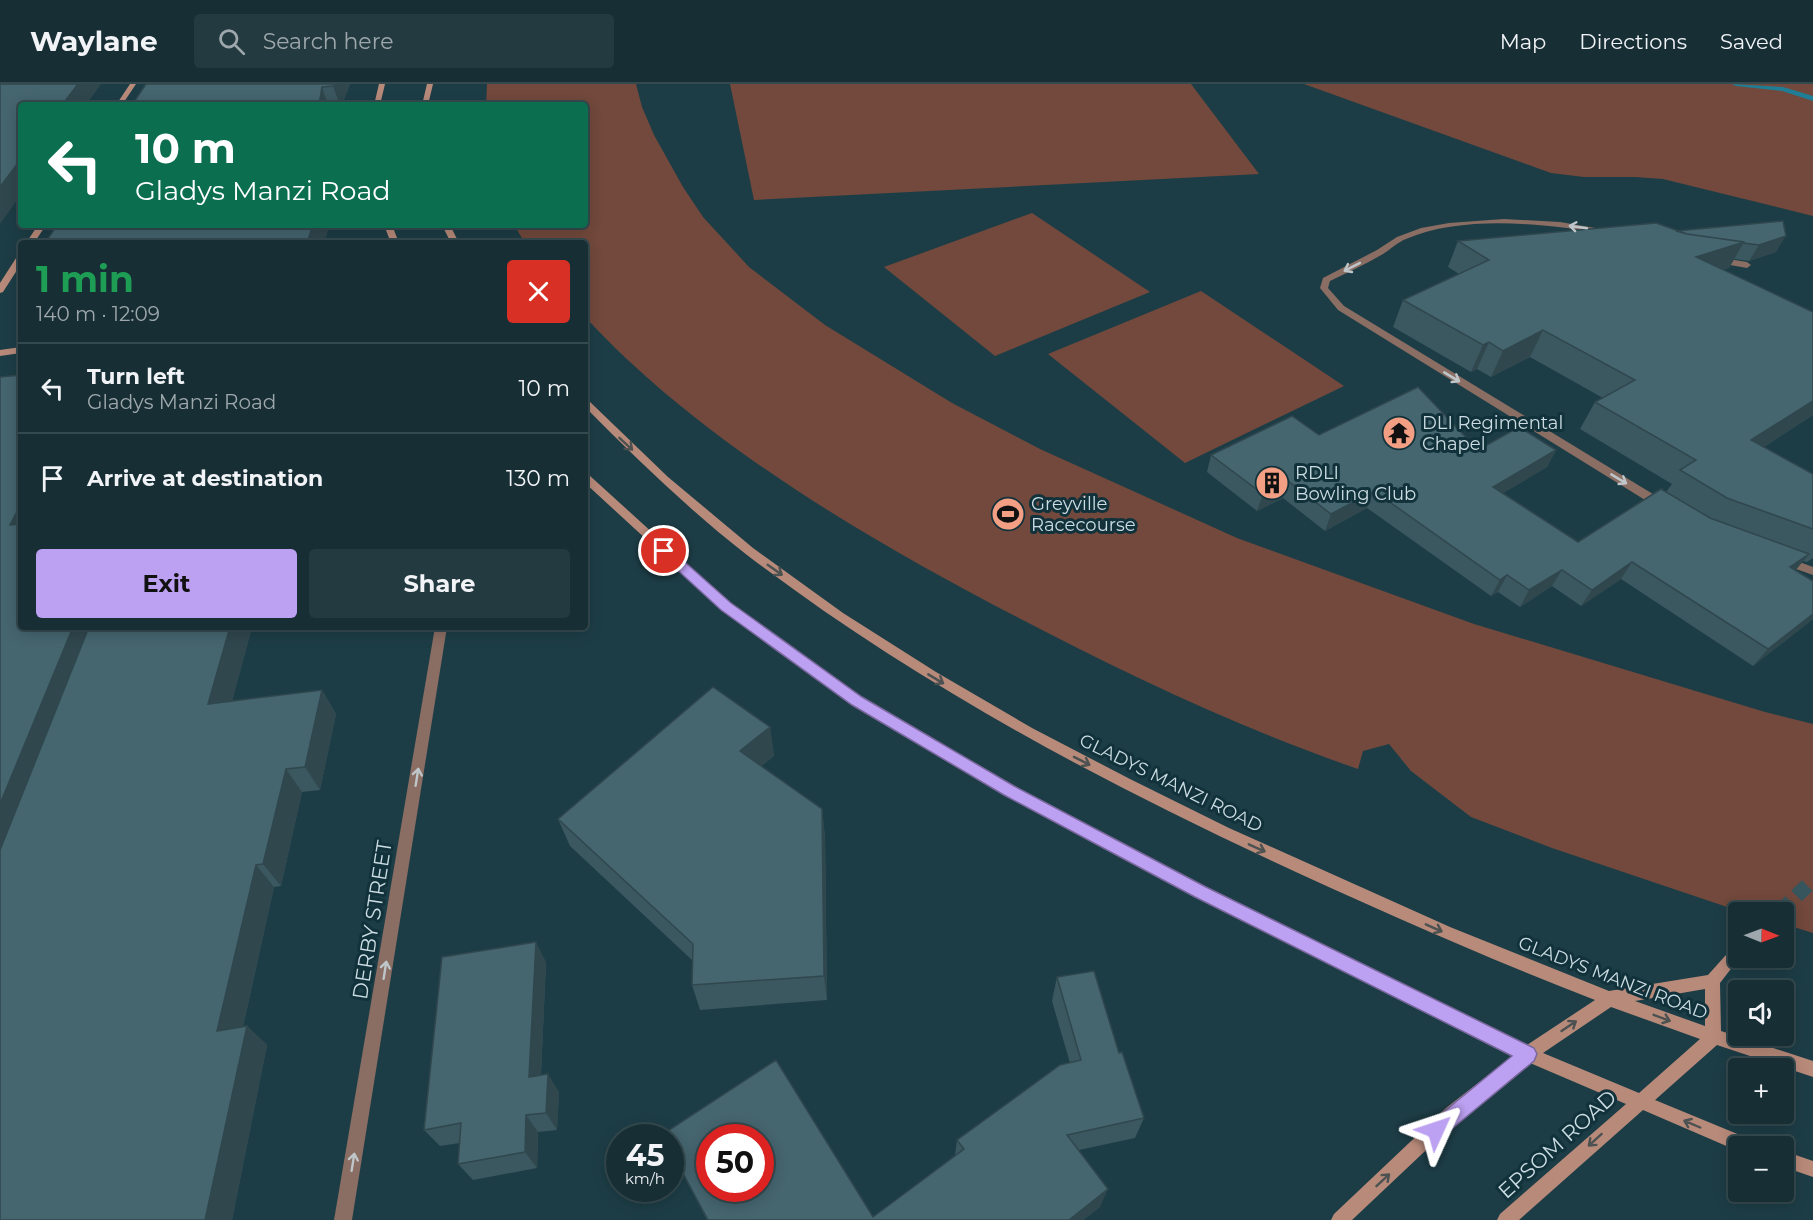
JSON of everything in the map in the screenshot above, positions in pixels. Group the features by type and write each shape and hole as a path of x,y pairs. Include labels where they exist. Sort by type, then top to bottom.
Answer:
{"main road":[{"path":"121,102 133,84"},
{"path":"378,102 382,84"},
{"path":"425,102 430,84"},
{"path":"0,290 18,262"},
{"path":"0,353 18,350"},
{"name":"GLADYS MANZI ROAD","path":"588,405 615,434 694,507 767,565 896,655 1030,735 1225,833 1463,941 1713,1038 1813,1069"},
{"path":"588,480 726,606 857,701 1009,790 1170,876 1528,1054 1728,1138"},
{"path":"1340,1220 1452,1114 1528,1054 1611,998 1712,981 1728,962"},
{"path":"1712,981 1713,1038"},
{"name":"EPSOM ROAD","path":"1506,1220 1713,1038"},
{"path":"1794,1162 1813,1169"}],"street":[{"path":"1612,233 1572,226 1493,223 1452,225 1402,237 1382,251 1326,280 1324,288 1341,308 1676,513"},
{"path":"1704,259 1748,266"},
{"path":"1775,556 1813,571"},
{"name":"DERBY STREET","path":"344,1220 441,630"}],"shaded area":[{"name":"Greyville Racecourse","path":"487,84 636,84 642,107 654,135 683,187 703,217 749,267 825,325 952,403 1040,449 1237,538 1474,624 1765,712 1813,724 1813,933 1794,927 1794,902 1728,902 1728,907 1552,848 1471,817 1411,771 1389,744 1363,751 1358,769 1226,718 1099,659 958,586 843,520 787,484 732,446 680,405 630,362 588,320 588,240 523,240 516,228 588,228 588,102 486,102"},
{"path":"730,84 1191,84 1259,174 754,200"},
{"path":"1304,84 1813,84 1813,216 1663,179 1584,177 1551,173"},
{"path":"1032,213 1150,292 995,356 884,267"},
{"path":"1201,291 1344,386 1185,463 1048,354"}],"building":[{"path":"0,84 78,84 64,102 18,102 18,163 0,187"},
{"path":"146,84 334,84 322,87 320,102 134,102"},
{"path":"1783,221 1786,236 1759,245 1676,231"},
{"path":"1656,223 1687,234 1744,242 1696,257 1813,312 1813,401 1751,440 1813,474 1813,529 1727,498 1680,470 1696,460 1595,402 1635,380 1543,330 1503,351 1489,342 1483,345 1403,300 1489,260 1458,241"},
{"path":"55,228 312,228 308,240 47,240"},
{"path":"18,375 18,510 10,525 18,524 18,630 72,630 0,804 0,377"},
{"path":"1418,387 1478,450 1519,427 1556,450 1493,487 1578,542 1661,489 1710,518 1809,554 1790,567 1813,581 1813,614 1768,649 1632,562 1592,590 1562,570 1529,590 1507,575 1500,580 1374,491 1331,514 1288,481 1263,494 1211,455 1292,416 1319,435"},
{"path":"88,630 229,630 208,704 322,690 305,767 286,769 263,864 256,865 217,1031 247,1026 205,1220 0,1220 0,850"},
{"path":"713,687 770,727 740,751 822,809 824,976 692,985 693,944 558,819"},
{"path":"536,942 529,1077 548,1074 546,1113 526,1115 525,1152 458,1164 461,1123 424,1130 442,957"},
{"path":"1094,971 1119,1053 1122,1052 1144,1118 1067,1135 1108,1189 1069,1220 708,1220 698,1202 774,1202 774,1124 696,1124 696,1198 684,1175 684,1124 678,1124 776,1060 873,1217 964,1149 957,1140 1060,1065 1081,1060 1057,977"}],"waterway":[{"path":"1736,84 1783,89 1813,99"}],"tunnel":[{"path":"1790,902 1813,880"}],"place":[{"name":"DLI Regimental Chapel","path":"1399,433"},
{"name":"RDLI Bowling Club","path":"1272,483"},
{"name":"Greyville Racecourse","path":"1008,514"}],"route":[{"path":"664,551 726,606 857,701 1009,790 1201,892 1528,1054 1452,1114 1436,1130"}]}
